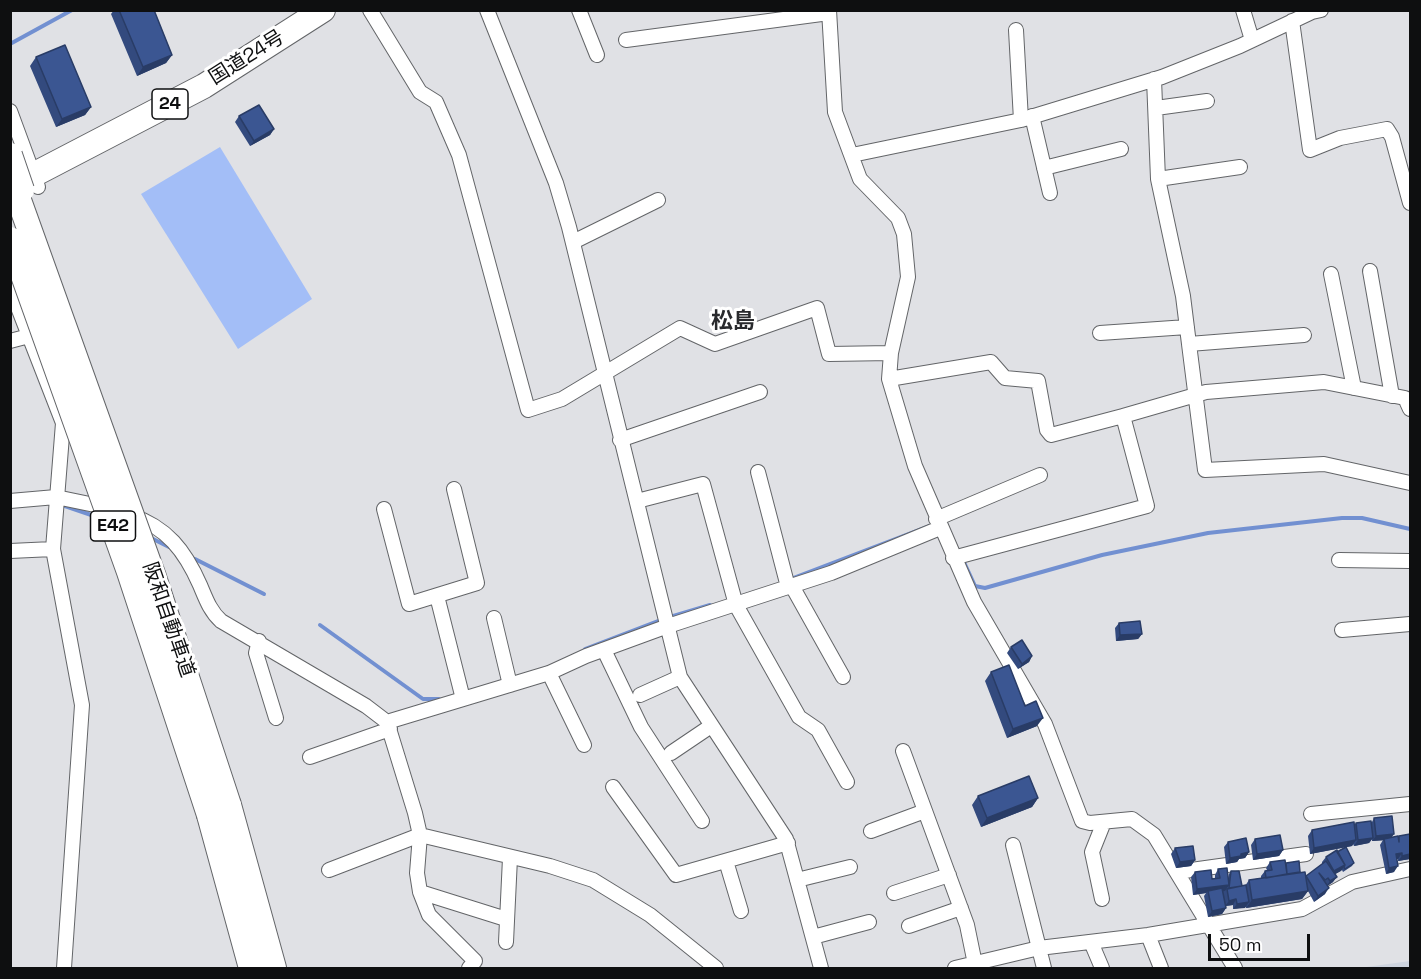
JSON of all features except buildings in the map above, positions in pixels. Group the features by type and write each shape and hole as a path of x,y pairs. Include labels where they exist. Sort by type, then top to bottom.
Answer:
{"highway":[{"name":"国道24号","path":"10,187 204,86 323,10"},
{"path":"10,155 41,259"},
{"name":"阪和自動車道","path":"27,179 41,259 154,577 219,810 251,969"},
{"name":"阪和自動車道","path":"10,239 129,572 219,810 274,969"}],"street":[{"path":"370,10 420,92 436,102 459,155 528,410 562,399 604,371 615,368 680,328 715,344 817,308 829,354 891,353"},
{"path":"487,10 556,183 573,242 680,677 788,843 821,969"},
{"path":"579,10 597,55"},
{"path":"1243,10 1252,40"},
{"path":"852,155 1027,118 1154,79 1321,10"},
{"path":"626,40 829,12 835,112 860,179 898,218 904,234 908,277 891,353 888,379 915,466 938,524 959,557 994,639 1036,704 1082,821 1104,822 1132,819 1147,828 1154,835 1235,969"},
{"path":"1292,21 1310,150 1340,138 1387,129 1392,138 1410,203"},
{"path":"1016,30 1027,118 1050,193"},
{"path":"1154,79 1158,179 1183,296 1205,470 1324,464 1410,483"},
{"path":"1156,108 1207,101"},
{"path":"10,111 27,179 10,217"},
{"path":"1044,168 1121,148"},
{"path":"1158,179 1240,167"},
{"path":"573,242 658,200"},
{"path":"1370,271 1392,396"},
{"path":"1331,274 1354,388"},
{"path":"10,287 63,423 53,549 82,705 64,969"},
{"path":"1100,333 1187,327"},
{"path":"10,341 30,336"},
{"path":"1189,344 1304,336"},
{"path":"888,379 991,362 1005,378 1038,381 1047,430 1051,435 1196,395 1324,382 1405,398 1410,409"},
{"path":"620,440 760,392"},
{"path":"959,557 1147,506 1123,416"},
{"path":"758,472 788,583 843,677"},
{"path":"310,757 462,695 549,674 604,650 734,600 788,583 938,524 1040,475"},
{"path":"637,501 703,484 734,600 798,717 818,729 847,782"},
{"path":"384,509 409,604 477,583 454,489"},
{"path":"10,501 98,505 155,525 178,545 190,562 212,613 388,725 420,835 417,873 420,892 429,915 475,961 469,969"},
{"path":"10,551 53,549"},
{"path":"1339,560 1410,561"},
{"path":"437,596 462,695"},
{"path":"494,618 509,682"},
{"path":"1342,630 1410,624"},
{"path":"259,641 256,653 276,718"},
{"path":"604,650 641,728 702,820"},
{"path":"549,674 584,745"},
{"path":"640,695 680,677"},
{"path":"672,753 711,726"},
{"path":"903,750 961,908 975,964"},
{"path":"613,787 676,875 788,843"},
{"path":"1311,813 1410,804"},
{"path":"871,831 925,811"},
{"path":"1102,899 1092,852 1104,822"},
{"path":"329,870 420,835 550,866 593,880 650,915 716,969"},
{"path":"1013,845 1044,969"},
{"path":"1177,872 1306,854"},
{"path":"506,942 510,858"},
{"path":"726,861 741,911"},
{"path":"797,880 850,867"},
{"path":"955,969 1039,948 1148,935 1302,909 1352,882 1410,870"},
{"path":"894,893 949,875"},
{"path":"420,892 506,919"},
{"path":"909,927 961,908"},
{"path":"813,937 868,922"},
{"path":"1148,935 1161,969"},
{"path":"1091,942 1102,969"}],"shaded area":[{"path":"220,147 312,299 238,349 141,194"},
{"path":"1410,961 1410,968 1359,968"}],"waterway":[{"path":"10,44 72,10"},
{"path":"59,504 100,518"},
{"path":"963,560 975,586 985,588 1102,555 1208,533 1342,518 1362,518 1410,529"},
{"path":"788,580 932,525"},
{"path":"149,537 169,547"},
{"path":"195,559 264,594"},
{"path":"670,617 710,605"},
{"path":"585,649 658,621"},
{"path":"320,625 423,699 439,699"}],"district":[{"name":"松島","path":"733,322"}]}
